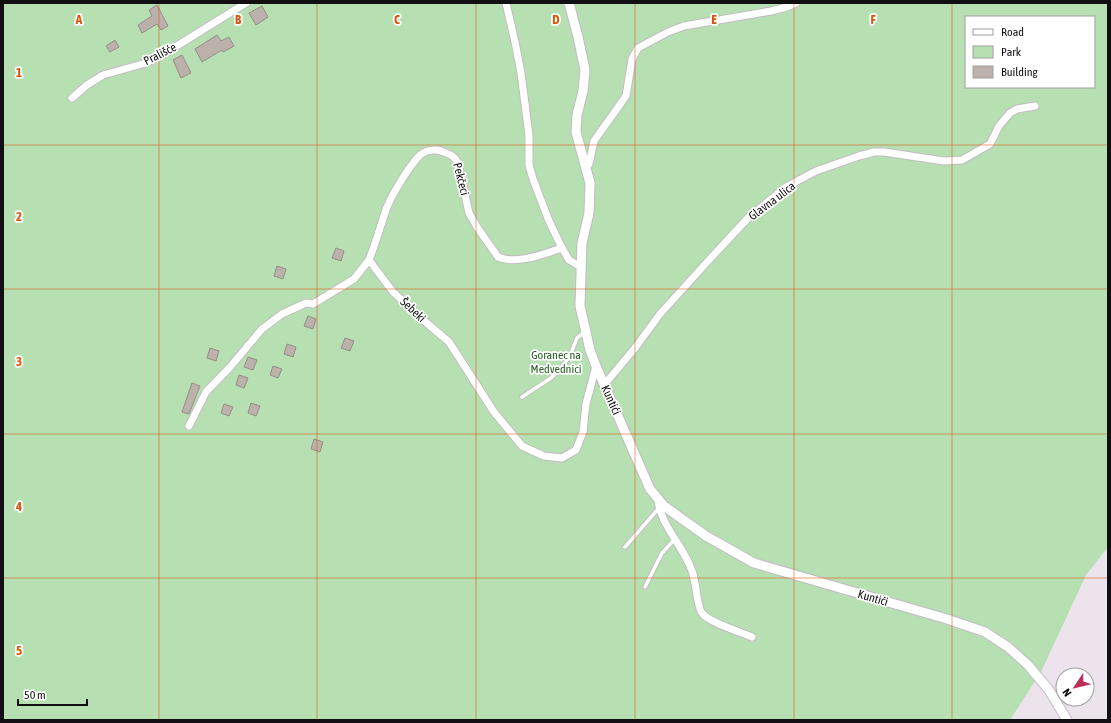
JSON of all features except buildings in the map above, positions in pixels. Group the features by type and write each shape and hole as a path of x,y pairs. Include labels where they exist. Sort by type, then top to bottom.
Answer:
{"street":[{"name":"Prališće","path":"72,98 87,85 103,75 146,63 167,52 246,3"},
{"path":"506,3 516,42 521,73 529,135 529,165 549,221 562,248 569,260 581,268"},
{"path":"569,3 585,70 583,91 577,116 576,132 590,184 589,213 582,243 580,306 590,350 596,366"},
{"path":"586,167 589,164 594,141 626,96 632,59 638,48 668,32 684,26 771,12 796,3"},
{"name":"Glavna ulica","path":"604,385 635,348 660,314 704,265 748,218 786,187 816,171 874,152 884,152 944,161 962,160 990,144 999,126 1010,113 1017,109 1034,106"},
{"name":"Pekčeci","path":"369,260 388,206 409,169 423,153 437,150 450,154 458,163 469,213 498,257 511,260 534,257 562,248"},
{"path":"189,426 206,392 230,367 262,329 282,314 306,303 313,304 354,279 369,260"},
{"name":"Šebeki","path":"369,260 393,292 449,342 494,412 522,446 544,456 562,458 576,450 583,432 586,404 596,366"},
{"name":"Kuntići","path":"596,366 650,489 675,539 686,556 692,571 700,611 708,619 752,637"},
{"name":"Kuntići","path":"658,504 664,506 706,536 754,563 947,619 985,632 1008,647 1028,665 1049,690 1067,720"}],"lane":[{"path":"522,397 551,378 570,356 577,338 585,331"},
{"path":"625,547 658,504"},
{"path":"646,587 662,553 675,539"}],"green space":[{"name":"Goranec na Medvednici","path":"3,3 1108,3 1108,547 1086,575 1041,672 1010,720 3,720"}]}
